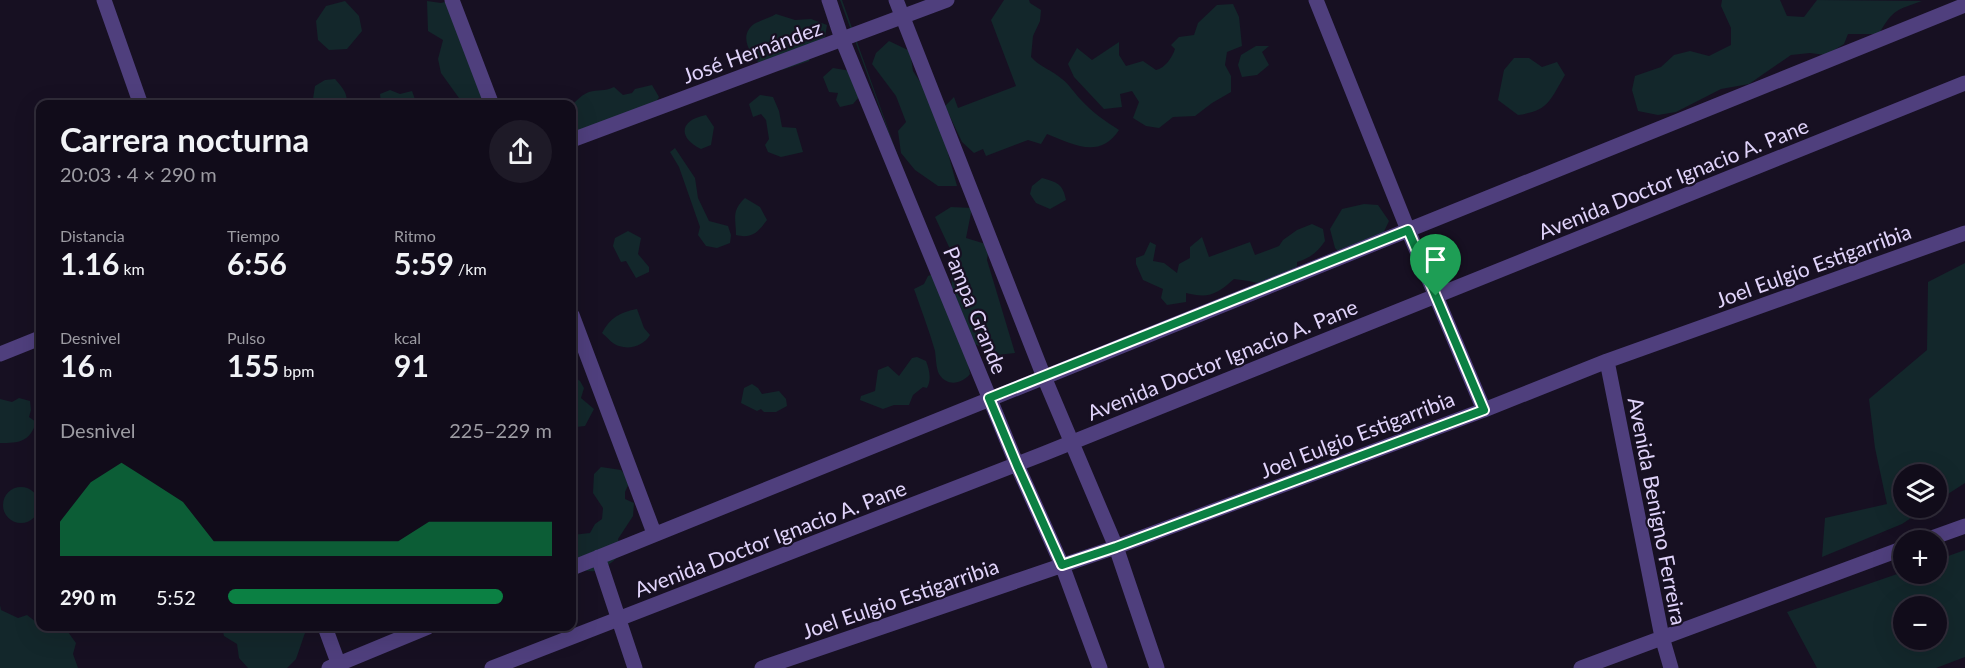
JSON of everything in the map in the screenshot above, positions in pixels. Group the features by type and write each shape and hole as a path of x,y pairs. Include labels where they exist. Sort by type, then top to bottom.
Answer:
{"street":[{"path":"104,0 139,100"},
{"path":"452,0 490,100"},
{"name":"Pampa Grande","path":"829,0 842,39 989,398 1062,565 1100,668"},
{"name":"Pampa Grande","path":"896,0 1044,376 1116,547 1157,668"},
{"name":"José Hernández","path":"576,139 947,0"},
{"path":"1316,0 1408,230 1484,410"},
{"path":"576,566 1965,5"},
{"name":"Avenida Doctor Ignacio A. Pane","path":"492,668 1017,465 1965,83"},
{"name":"Joel Eulgio Estigarribia","path":"762,668 1116,547 1484,410 1607,361 1965,233"},
{"path":"576,326 654,533"},
{"path":"0,354 36,340"},
{"name":"Avenida Benigno Ferreira","path":"1607,361 1662,637 1671,668"},
{"path":"1947,532 1965,526"},
{"path":"1581,668 1893,552"},
{"path":"598,557 635,668"},
{"path":"326,631 336,667 419,631"}],"green space":[{"path":"452,0 490,100 460,100 441,73 438,59 443,40 428,31 427,1 441,3"},
{"path":"840,0 842,0 915,204"},
{"path":"1004,0 1029,0 1041,10 1040,21 1033,36 1031,57 1065,81 1090,108 1119,130 1103,145 1085,147 1047,134 1041,144 1028,140 986,156 983,149 974,153 962,142 945,106 954,97 958,108 1016,86 991,20"},
{"path":"1722,0 1780,0 1787,16 1804,17 1817,0 1922,1 1907,6 1892,15 1879,34 1848,34 1844,44 1826,55 1810,53 1791,55 1749,84 1721,89 1676,112 1658,115 1638,111 1632,90 1635,76 1661,67 1674,55 1690,51 1709,56 1731,45 1731,28 1721,6"},
{"path":"345,1 359,16 362,31 347,49 329,50 318,40 316,21 326,6"},
{"path":"1233,4 1239,17 1242,46 1227,52 1225,65 1231,76 1231,92 1195,116 1173,117 1159,128 1146,126 1133,118 1139,102 1132,91 1120,94 1122,107 1104,109 1074,77 1068,64 1077,48 1092,60 1119,42 1119,55 1126,66 1143,61 1156,70 1159,69 1170,59 1175,49 1171,45 1179,37 1194,35 1198,23 1217,5"},
{"path":"776,14 795,20 811,19 827,25 825,37 813,44 809,61 782,70 773,65 761,65 753,56 746,39 749,29 754,24"},
{"path":"889,41 910,51 913,71 928,94 940,124 957,186 938,186 915,170 901,153 898,131 906,122 896,96 872,64 876,53"},
{"path":"1256,46 1269,46 1262,52 1269,65 1257,75 1242,77 1238,65 1241,55"},
{"path":"1514,58 1529,58 1542,67 1557,62 1565,75 1552,98 1536,111 1518,115 1498,100 1504,70"},
{"path":"833,68 857,72 859,97 853,104 840,107 836,100 838,93 829,92 823,77"},
{"path":"335,79 346,94 347,100 314,100 315,86 325,80"},
{"path":"652,85 659,97 654,106 576,133 576,102 585,94 614,87 623,95 632,93 635,89"},
{"path":"390,90 400,94 412,91 415,100 381,100 380,94"},
{"path":"760,95 773,97 782,127 796,128 803,152 781,157 768,152 765,145 769,139 766,120 761,114 753,117 749,104"},
{"path":"706,115 714,127 711,145 701,149 688,139 685,129 697,117"},
{"path":"675,148 695,178 698,198 709,221 728,226 731,235 730,243 717,248 706,246 698,235 700,227 679,167 670,152"},
{"path":"1042,178 1058,185 1063,190 1066,200 1050,209 1036,203 1030,194 1032,186"},
{"path":"745,198 760,207 767,220 754,234 742,236 736,235 735,215"},
{"path":"1364,204 1378,205 1389,221 1379,242 1343,256 1335,248 1330,229 1342,209"},
{"path":"951,207 972,208 966,238 989,245 987,260 1015,353 997,355 975,344 952,288 950,249 935,217"},
{"path":"1312,224 1323,229 1325,241 1313,254 1297,262 1297,275 1268,286 1234,279 1212,294 1186,293 1186,302 1167,305 1161,298 1163,289 1143,280 1136,264 1136,258 1144,255 1150,242 1156,245 1153,261 1164,263 1177,273 1179,264 1190,258 1190,247 1202,237 1209,257 1250,242 1255,255 1279,246 1283,240 1297,230"},
{"path":"628,231 641,238 638,254 649,267 649,272 636,278 626,261 621,262 613,246 615,238"},
{"path":"1965,263 1965,483 1947,495 1947,464 1893,464 1893,518 1911,518 1902,524 1822,557 1825,518 1887,504 1875,448 1869,399 1927,350 1928,282"},
{"path":"933,274 966,353 970,374 959,382 946,381 939,374 928,327 914,289 924,284 928,276"},
{"path":"637,309 644,328 650,335 644,342 637,346 624,347 615,344 602,333 616,316"},
{"path":"917,357 926,361 929,381 927,388 923,387 913,395 909,405 894,405 883,409 860,400 861,396 875,391 878,370 888,366 899,376 912,358"},
{"path":"576,378 584,388 581,398 594,409 585,426 576,427"},
{"path":"752,384 762,394 779,391 786,399 787,406 776,412 764,412 741,403 744,388"},
{"path":"19,398 30,401 29,417 36,422 34,429 23,440 0,443 0,399 12,402"},
{"path":"601,467 621,470 630,481 625,492 625,499 634,503 633,516 618,539 623,552 610,564 599,570 590,571 576,569 576,535 590,533 595,524 602,519 603,508 593,493 594,474"},
{"path":"21,487 34,492 36,515 34,518 21,523 8,518 3,505 8,492"},
{"path":"1965,550 1965,657 1936,668 1817,668 1787,612 1893,575 1893,584 1947,584 1947,556"},
{"path":"0,605 1,610 18,618 27,615 36,622 36,631 68,632 76,643 73,654 78,668 0,668"},
{"path":"223,631 306,631 296,659 287,668 248,668 239,658 237,644 224,636"}],"route":[{"path":"1408,230 1436,296 1484,410 1062,565 989,398 1408,230"}]}
